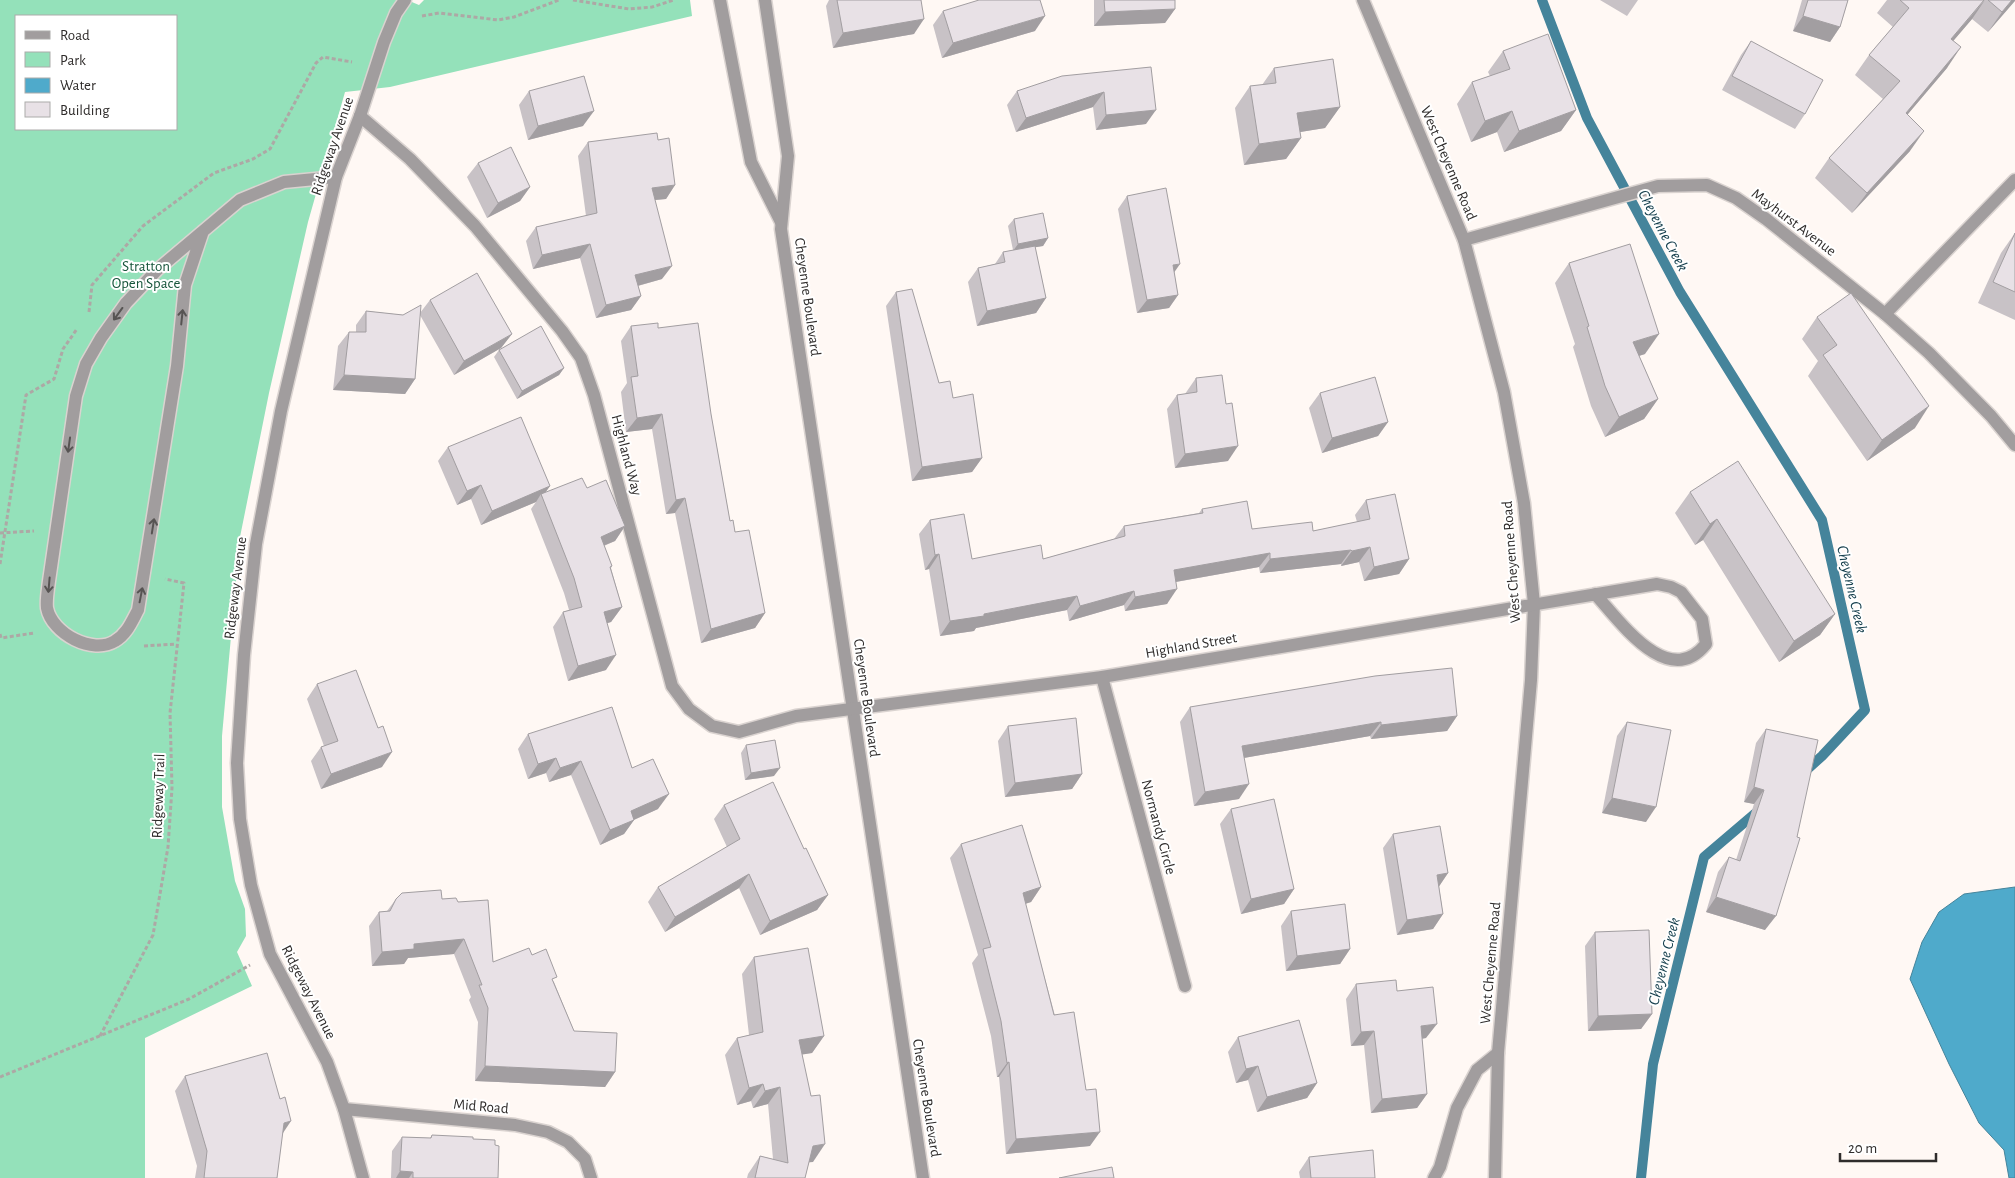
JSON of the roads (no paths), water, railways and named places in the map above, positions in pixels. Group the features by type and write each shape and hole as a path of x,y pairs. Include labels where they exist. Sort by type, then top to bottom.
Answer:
{"street":[{"name":"Ridgeway Avenue","path":"363,1178 344,1109 327,1062 270,954 251,885 240,819 237,763 244,655 256,544 281,411 336,177 360,116 384,42 396,13 405,0"},
{"name":"Cheyenne Boulevard","path":"720,0 751,162 781,222"},
{"name":"Cheyenne Boulevard","path":"765,0 788,156 781,222 923,1178"},
{"name":"West Cheyenne Road","path":"1363,0 1464,240 1504,392 1524,503 1534,604 1531,680 1498,1053 1495,1178"},
{"name":"Highland Way","path":"360,116 410,159 475,226 562,331 581,358 594,395 672,686 690,710 712,726 739,732 796,716 852,709"},
{"path":"203,231 185,285 177,366 138,610 126,631 114,642 100,645 81,643 62,631 53,620 47,608 49,581 76,396 86,364 101,338 126,303 157,270 203,231 240,200 284,182 336,177"},
{"path":"1885,314 2015,180"},
{"name":"Mayhurst Avenue","path":"1464,240 1658,186 1681,184 1707,185 1736,198 1766,219 1885,314 1929,353 1991,416 2015,444"},
{"name":"Highland Street","path":"852,709 1102,677 1534,604 1595,594 1657,584 1671,587 1681,592 1702,619 1706,644 1698,654 1682,660 1665,658 1643,647 1595,594"},
{"name":"Normandy Circle","path":"1102,677 1185,986"},
{"path":"1434,1178 1440,1167 1457,1108 1477,1070 1498,1053"},
{"name":"Mid Road","path":"344,1109 516,1125 548,1132 568,1142 585,1159 591,1178"}],"water":[{"path":"2015,887 2015,1178 2009,1178 2004,1150 1979,1123 1949,1064 1910,979 1922,942 1939,912 1964,894"}],"waterway":[{"name":"Cheyenne Creek","path":"1542,0 1587,118 1680,292 1822,520 1865,710 1822,756 1802,774"},
{"name":"Cheyenne Creek","path":"1641,1178 1653,1064 1704,857 1758,811"}],"park label":[{"name":"Stratton Open Space","path":"146,274"}]}
